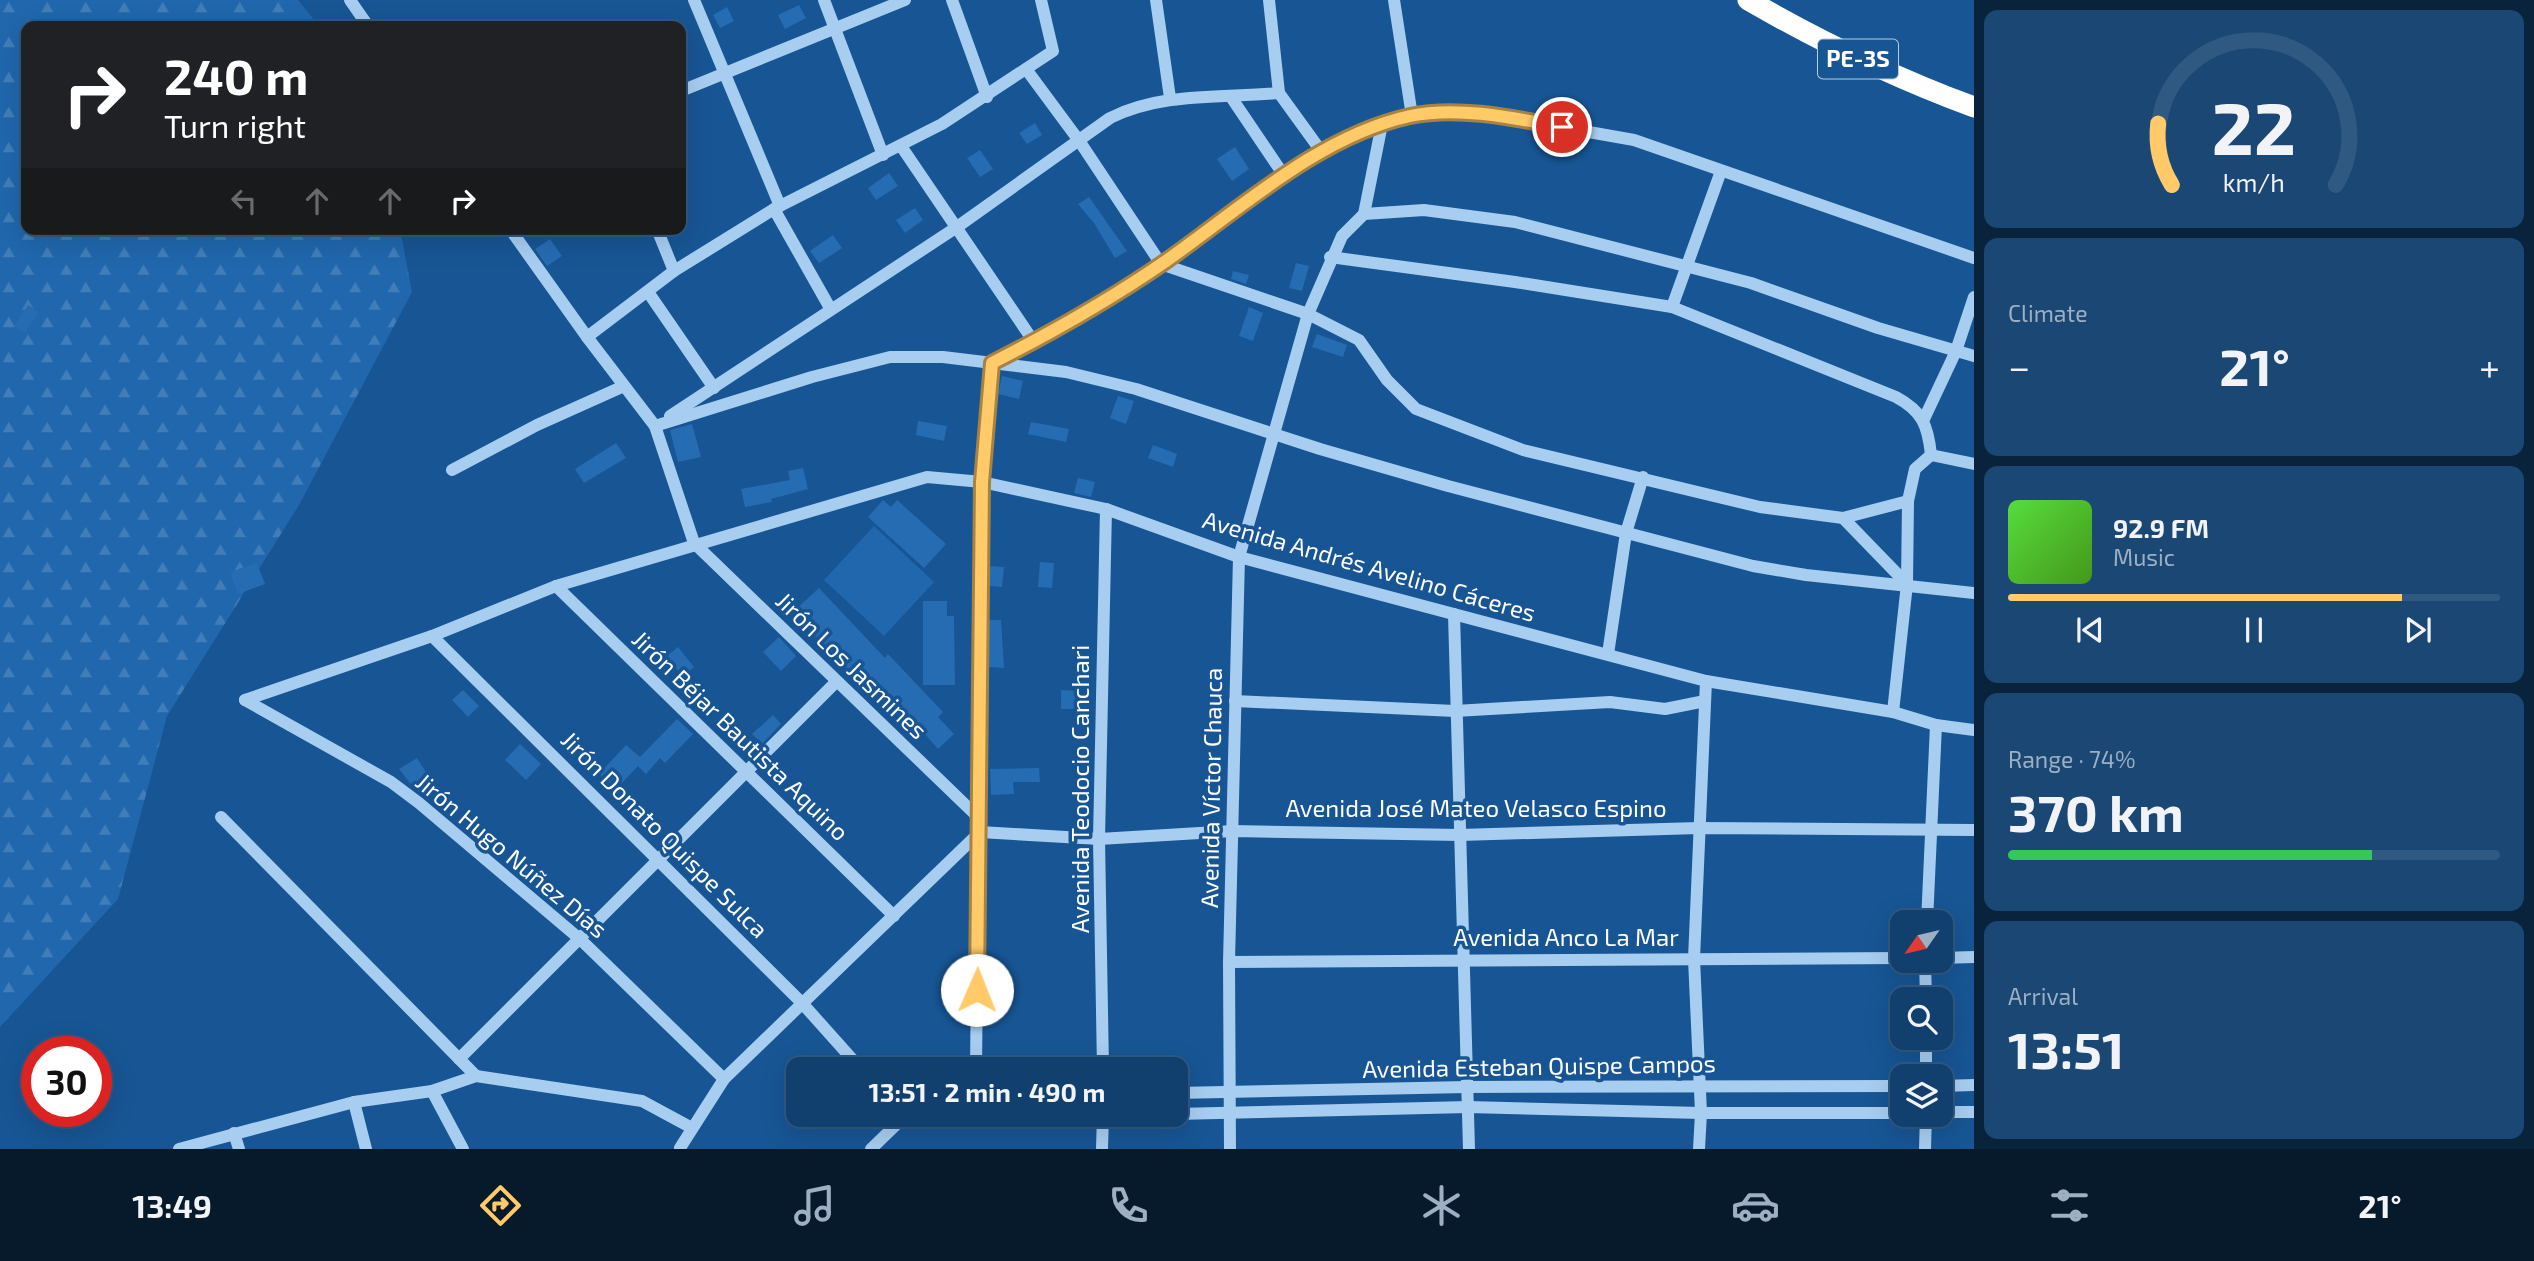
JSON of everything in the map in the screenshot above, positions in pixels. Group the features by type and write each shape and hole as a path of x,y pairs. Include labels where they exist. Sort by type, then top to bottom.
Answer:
{"highway":[{"name":"PE-3S","path":"1748,0 1798,29 1903,81 1974,107"}],"street":[{"path":"350,0 365,21"},
{"path":"694,0 726,73 777,207 830,309"},
{"path":"824,0 883,155"},
{"path":"686,89 905,0"},
{"path":"952,0 987,97"},
{"path":"587,337 674,271 777,207 901,146 987,97 1053,51 1041,0"},
{"path":"1156,0 1170,98"},
{"path":"1269,0 1279,93 1321,151"},
{"path":"1394,0 1412,116"},
{"path":"1026,69 1080,142 1161,264 1308,314 1359,340 1387,380 1416,409 1523,450 1760,507 1843,518 1908,501"},
{"path":"655,426 957,227 1080,142 1110,118 1137,105 1170,98 1279,93"},
{"path":"1231,97 1285,177"},
{"path":"992,363 1034,342 1161,264 1321,151 1382,124 1412,116 1454,113 1538,123 1634,140 1974,258"},
{"path":"1382,124 1364,214 1424,210 1515,222 1751,283 1974,356"},
{"path":"901,146 1034,342"},
{"path":"1672,307 1721,171"},
{"name":"Avenida Víctor Chauca","path":"1230,1149 1229,962 1239,557 1308,314 1330,257 1342,236 1364,214"},
{"path":"514,235 655,426 694,543"},
{"path":"659,235 674,271"},
{"path":"1330,257 1672,307 1915,407 1924,419 1931,454"},
{"path":"648,292 714,388"},
{"path":"1924,419 1956,351 1974,297"},
{"path":"655,426 812,377 890,356 943,357 1066,372 1136,389 1276,432 1320,449 1448,486 1753,566 1874,584 1907,584 1974,593"},
{"path":"975,1057 980,832 982,482 992,363"},
{"path":"452,470 537,425 624,386"},
{"path":"1931,454 1974,464"},
{"path":"1893,712 1907,584 1908,501 1915,469 1931,454"},
{"name":"Avenida Andrés Avelino Cáceres","path":"245,700 432,636 556,586 694,543 927,477 982,482 1106,509 1239,557 1706,681 1893,712 1936,725 1974,730"},
{"path":"1608,654 1626,533 1643,477"},
{"name":"Avenida Teodocio Canchari","path":"1103,1057 1099,839 1106,509"},
{"path":"1843,518 1907,584"},
{"name":"Jirón Los Jasmines","path":"694,543 979,818"},
{"name":"Jirón Béjar Bautista Aquino","path":"556,586 747,769 894,916"},
{"path":"1454,614 1455,711 1466,958 1469,1149"},
{"name":"Jirón Donato Quispe Sulca","path":"432,636 659,858 802,1003 850,1057"},
{"path":"1699,1149 1694,959 1706,681"},
{"path":"459,1059 581,940 659,858 836,682"},
{"name":"Jirón Hugo Núñez Días","path":"245,700 391,782 581,940 724,1079"},
{"path":"1235,701 1455,711 1610,702 1665,709 1705,701"},
{"path":"1928,910 1936,725"},
{"path":"221,817 476,1076"},
{"name":"Avenida José Mateo Velasco Espino","path":"980,832 1099,839 1233,831 1460,835 1699,828 1932,832 1974,830"},
{"path":"676,1149 724,1079 980,832"},
{"path":"1953,958 1974,957"},
{"name":"Avenida Anco La Mar","path":"1229,962 1466,958 1890,958"},
{"path":"179,1149 354,1102 432,1091 476,1076 642,1101 692,1128"},
{"path":"1953,1086 1974,1085"},
{"name":"Avenida Esteban Quispe Campos","path":"1188,1093 1467,1087 1890,1086"},
{"path":"432,1091 463,1149"},
{"path":"354,1102 366,1149"},
{"path":"1188,1114 1468,1107 1700,1113 1890,1112"},
{"path":"1953,1112 1974,1112"},
{"path":"871,1149 893,1127"},
{"path":"1102,1149 1103,1127"},
{"path":"1925,1149 1926,1127"},
{"path":"234,1133 239,1149"}],"green space":[{"path":"0,0 298,0 315,21 21,21 21,235 401,235 412,292 299,505 167,716 118,899 0,1027"},
{"path":"874,526 934,582 884,636 824,580"}],"building":[{"path":"799,5 806,18 785,29 778,15"},
{"path":"727,7 734,21 720,28 713,15"},
{"path":"1035,123 1042,135 1027,144 1019,133"},
{"path":"1235,147 1249,169 1232,181 1217,159"},
{"path":"980,150 993,169 980,177 967,158"},
{"path":"889,173 898,186 876,200 868,188"},
{"path":"1089,197 1127,251 1115,258 1094,223 1078,204"},
{"path":"915,208 923,220 905,233 896,220"},
{"path":"833,235 842,248 819,263 810,251"},
{"path":"550,239 562,256 547,266 535,249"},
{"path":"1296,263 1309,266 1302,291 1289,288"},
{"path":"1233,271 1249,275 1246,284 1231,279"},
{"path":"28,305 39,312 25,333 14,326"},
{"path":"1249,307 1263,313 1253,341 1239,336"},
{"path":"1317,334 1347,345 1343,357 1312,347"},
{"path":"1002,376 1023,381 1019,399 998,394"},
{"path":"1118,396 1134,401 1126,424 1110,418"},
{"path":"918,421 947,426 944,441 916,435"},
{"path":"1031,422 1069,429 1066,442 1028,434"},
{"path":"692,424 701,457 678,462 670,430"},
{"path":"616,443 626,458 584,483 575,469"},
{"path":"1153,445 1177,454 1173,467 1148,458"},
{"path":"803,468 808,489 771,499 772,502 745,507 741,489 790,480 788,471"},
{"path":"1078,478 1095,482 1091,497 1074,493"},
{"path":"883,500 891,507 897,500 946,544 924,568 868,517"},
{"path":"1040,562 1054,563 1052,588 1038,587"},
{"path":"257,563 265,584 238,594 230,572"},
{"path":"990,566 1004,567 1002,587 990,586"},
{"path":"819,588 885,658 888,654 943,712 938,717 954,734 938,749 924,733 916,741 793,612"},
{"path":"923,601 947,601 947,616 954,616 955,685 923,685"},
{"path":"989,620 1001,620 1004,668 989,667"},
{"path":"779,637 796,656 781,671 763,652"},
{"path":"678,647 694,667 682,676 667,656"},
{"path":"463,690 479,706 468,717 452,700"},
{"path":"1061,690 1082,691 1082,709 1061,709"},
{"path":"773,715 781,724 762,744 752,734"},
{"path":"677,719 693,734 665,763 660,758 646,774 638,766 616,789 599,774 626,745 640,757"},
{"path":"520,744 541,764 526,780 505,760"},
{"path":"417,758 430,778 414,788 399,769"},
{"path":"1039,768 1040,782 1013,782 1014,794 991,795 990,769"}],"route":[{"path":"977,990 982,482 992,363 1034,342 1161,264 1321,151 1341,140 1412,116 1454,113 1562,127"}]}
